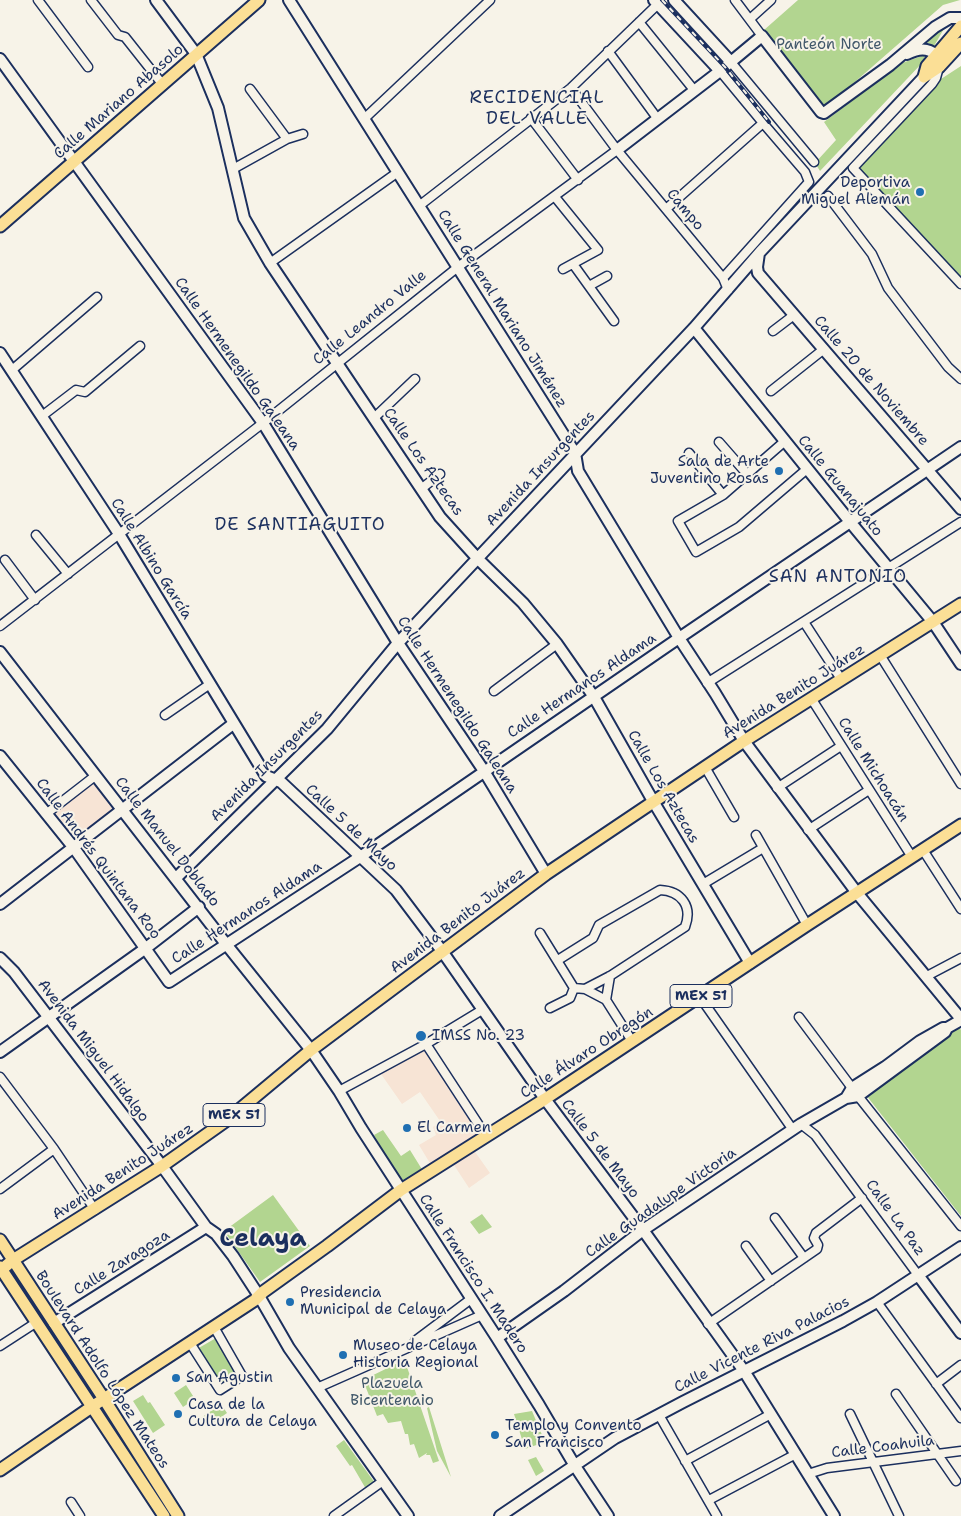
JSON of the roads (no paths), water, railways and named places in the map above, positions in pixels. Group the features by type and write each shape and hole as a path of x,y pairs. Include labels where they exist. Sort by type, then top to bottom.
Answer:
{"main road":[{"name":"Calle Los Aztecas","path":"156,0 196,54 218,108 244,218 270,263 440,517 478,559 523,603 557,644 594,697 653,801 750,963"},
{"name":"Calle Mariano Abasolo","path":"0,226 259,0"},
{"name":"Calle General Mariano Jiménez","path":"289,0 576,453 578,471 744,741 808,830 857,893 961,1019"},
{"path":"674,0 730,61"},
{"path":"656,2 720,70"},
{"path":"762,36 821,112 824,113 899,57 935,27 950,18 961,18"},
{"path":"924,76 927,66 961,26"},
{"name":"Calle Leandro Valle","path":"617,150 762,36"},
{"path":"924,76 939,67 961,43"},
{"path":"899,57 915,50 924,49 936,55"},
{"name":"Calle Hermenegildo Galeana","path":"0,59 263,423 398,643 484,771 546,874"},
{"name":"Avenida Insurgentes","path":"176,878 327,729 398,643 694,328 760,252 924,76"},
{"path":"728,290 734,290 747,274 752,272 758,273 760,252"},
{"name":"Calle 20 de Noviembre","path":"758,273 961,509"},
{"name":"Calle Guanajuato","path":"694,328 933,622 961,664"},
{"name":"Calle Albino García","path":"0,353 119,534 266,776 274,780"},
{"name":"Calle Hermanos Aldama","path":"169,982 360,857 961,447"},
{"name":"Avenida Benito Juárez","path":"13,1260 95,1210 227,1120 311,1050 546,874 744,741 961,604"},
{"name":"Calle Manuel Doblado","path":"0,652 226,944 311,1050"},
{"path":"0,904 233,724"},
{"name":"Calle Andrés Quintana Roo","path":"0,756 74,848 169,982"},
{"name":"Calle 5 de Mayo","path":"274,780 281,782 396,890 545,1099 643,1230 708,1324 744,1371 834,1516"},
{"name":"Calle Álvaro Obregón","path":"259,1296 401,1190 545,1099 807,925 961,826"},
{"path":"0,1052 146,948 199,907"},
{"name":"Avenida Miguel Hidalgo","path":"0,958 14,972 162,1166 206,1227 216,1234 259,1296"},
{"name":"Calle Guadalupe Victoria","path":"497,1338 564,1291 643,1230 797,1127 846,1098 945,1032 961,1019"},
{"name":"Calle Francisco I. Madero","path":"311,1050 339,1090 608,1516"},
{"name":"Calle Zaragoza","path":"54,1323 206,1227"},
{"name":"Boulevard Adolfo López Mateos","path":"0,1240 178,1516"},
{"name":"Calle Vicente Riva Palacios","path":"500,1516 615,1438 659,1415 682,1399 744,1371 877,1302 961,1247"},
{"name":"MEX 51","path":"1,1269 13,1260"},
{"name":"Boulevard Adolfo López Mateos","path":"1,1269 164,1516"},
{"name":"Calle La Paz","path":"918,1275 961,1333"},
{"path":"259,1296 290,1348 317,1388 408,1516"},
{"name":"MEX 51","path":"0,1470 259,1296"}],"street":[{"path":"38,0 88,67"},
{"path":"91,0 118,35 125,38 162,85"},
{"path":"364,119 490,0"},
{"path":"735,0 762,36"},
{"path":"750,20 771,0"},
{"path":"419,206 571,88 639,22 656,2"},
{"path":"639,22 694,90"},
{"path":"608,51 657,118"},
{"path":"730,61 814,162"},
{"path":"939,67 932,84 853,168 961,284"},
{"path":"720,70 763,124 805,172 809,182 723,278"},
{"name":"Campo","path":"571,88 617,150 723,278 728,290"},
{"path":"250,89 287,139"},
{"path":"531,118 578,180"},
{"path":"666,209 763,124"},
{"path":"233,169 287,139 303,134"},
{"name":"Calle Leandro Valle","path":"0,626 263,423 458,267 617,150"},
{"path":"270,263 398,172"},
{"path":"828,196 872,254 888,288 948,367 961,379"},
{"path":"555,197 598,250 563,269"},
{"path":"573,264 614,321"},
{"path":"589,286 607,276"},
{"path":"12,370 98,297"},
{"path":"773,331 794,315"},
{"path":"42,416 76,390 85,392 140,346"},
{"path":"771,391 824,349"},
{"path":"374,418 415,379"},
{"path":"785,441 723,495 678,522 696,552 739,527 807,469"},
{"path":"719,442 747,474"},
{"path":"690,453 723,495"},
{"path":"421,489 440,474"},
{"path":"707,683 961,522"},
{"path":"36,535 68,574"},
{"path":"5,560 35,600"},
{"path":"804,622 841,679"},
{"path":"494,691 557,644"},
{"path":"880,655 961,784"},
{"path":"165,715 210,684"},
{"name":"Calle Michoacán","path":"811,698 912,857"},
{"path":"777,788 841,746"},
{"path":"705,767 734,817"},
{"path":"46,814 95,776"},
{"path":"808,830 869,790"},
{"path":"756,835 807,925"},
{"path":"703,884 763,848"},
{"path":"923,850 961,909"},
{"path":"558,960 593,938 599,925 660,890 669,890 685,902 688,910 688,919 685,927 610,976 585,989"},
{"path":"540,932 574,988"},
{"path":"927,976 961,958"},
{"path":"606,1000 610,976"},
{"path":"574,988 585,989 606,1000 632,1041"},
{"path":"550,1008 570,998 574,988"},
{"name":"Calle La Paz","path":"700,997 797,1127 816,1135 918,1275"},
{"path":"339,1090 426,1044 482,1010"},
{"path":"800,1017 855,1092 961,1226"},
{"path":"426,1044 486,1136"},
{"path":"0,1077 54,1149 95,1210"},
{"path":"0,1189 54,1149"},
{"path":"708,1324 817,1249 818,1245 814,1238 816,1233 862,1198"},
{"path":"775,1218 804,1258"},
{"path":"746,1246 771,1281"},
{"path":"405,1348 471,1299"},
{"path":"877,1302 961,1418"},
{"path":"317,1388 482,1315"},
{"path":"0,1346 37,1322"},
{"path":"190,1343 220,1390 242,1376 214,1327"},
{"path":"936,1384 961,1365"},
{"path":"896,1394 956,1481"},
{"path":"686,1461 771,1414"},
{"path":"850,1414 899,1516"},
{"path":"659,1415 718,1516"},
{"name":"Calle Coahuila","path":"808,1474 827,1468 961,1451"},
{"path":"709,1500 796,1454"},
{"path":"334,1516 383,1481"},
{"path":"72,1502 80,1516"}],"railway":[{"path":"662,0 725,67 769,122"}],"place":[{"name":"Deportiva Miguel Alemán","path":"920,192"},
{"name":"Sala de Arte Juventino Rosas","path":"779,471"},
{"name":"IMSS No. 23","path":"421,1036"},
{"name":"El Carmen","path":"407,1128"},
{"name":"Presidencia Municipal de Celaya","path":"290,1302"},
{"name":"Museo de Celaya Historia Regional","path":"343,1355"},
{"name":"San Agustin","path":"176,1378"},
{"name":"Casa de la Cultura de Celaya","path":"178,1414"},
{"name":"Templo y Convento San Francisco","path":"495,1435"}],"district":[{"name":"RECIDENCIAL DEL VALLE","path":"537,108"},
{"name":"DE SANTIAGUITO","path":"300,525"},
{"name":"SAN ANTONIO","path":"838,577"},
{"name":"Celaya","path":"263,1239"}],"park label":[{"name":"Panteón Norte","path":"829,45"},
{"name":"Plazuela Bicentenaio","path":"392,1392"}]}
